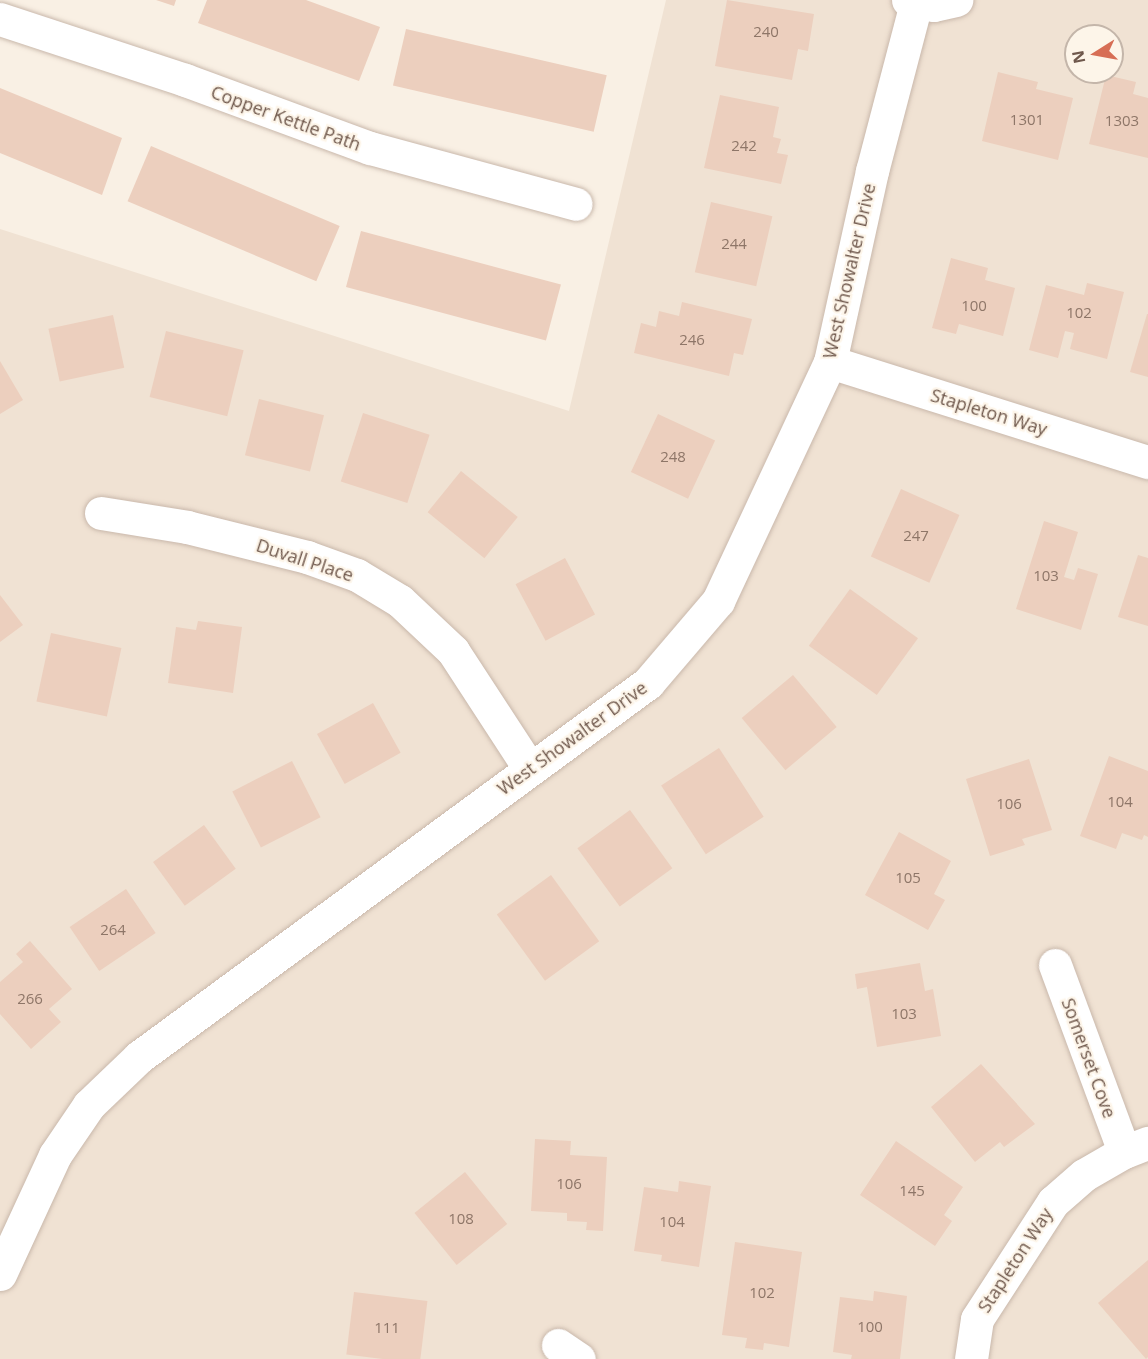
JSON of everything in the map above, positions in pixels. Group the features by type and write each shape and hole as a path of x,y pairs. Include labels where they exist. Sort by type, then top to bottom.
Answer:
{"street":[{"path":"912,2 934,5 956,0"},
{"name":"West Showalter Drive","path":"0,1274 55,1155 89,1105 130,1065 648,683 717,601 830,362 912,2"},
{"name":"Copper Kettle Path","path":"0,19 185,80 370,148 576,204"},
{"name":"Stapleton Way","path":"830,362 1148,462"},
{"name":"Duvall Place","path":"101,513 187,527 307,557 374,585 400,601 453,651 530,769"},
{"name":"Somerset Cove","path":"1055,965 1136,1147"},
{"name":"Stapleton Way","path":"971,1359 977,1318 1053,1202 1084,1175 1136,1147"}],"shaded area":[{"path":"666,0 1148,0 1148,1359 0,1359 0,229 569,411"}],"building":[{"path":"156,0 176,0 174,6"},
{"path":"207,0 306,0 380,27 359,81 198,23"},
{"path":"727,0 814,14 808,51 798,49 792,80 715,66"},
{"path":"406,29 607,75 594,132 393,86"},
{"path":"998,72 1038,82 1036,89 1073,98 1058,160 982,141"},
{"path":"1124,79 1136,82 1133,94 1148,98 1148,158 1089,144 1104,84 1124,84"},
{"path":"0,88 122,138 102,195 0,153"},
{"path":"720,95 779,107 773,137 781,139 777,153 788,155 781,184 704,168"},
{"path":"151,146 340,226 316,281 128,201"},
{"path":"711,202 772,216 756,286 695,272"},
{"path":"361,231 561,285 546,341 346,287"},
{"path":"951,258 988,268 985,280 1015,288 1003,336 959,324 956,334 932,328"},
{"path":"1087,283 1124,292 1107,359 1070,349 1074,333 1065,331 1058,358 1029,350 1046,285 1084,295"},
{"path":"682,302 752,319 743,355 734,353 729,376 634,353 641,323 656,327 659,311 679,316"},
{"path":"1148,314 1148,377 1130,372"},
{"path":"113,315 124,368 60,382 48,329"},
{"path":"166,331 244,350 227,416 150,397"},
{"path":"0,361 23,400 0,414"},
{"path":"259,399 324,415 310,471 245,455"},
{"path":"363,413 430,435 407,503 341,481"},
{"path":"658,414 715,441 688,499 631,472"},
{"path":"461,471 518,517 484,558 428,512"},
{"path":"901,489 959,515 929,583 871,557"},
{"path":"1044,521 1078,532 1064,577 1074,580 1078,568 1098,574 1081,630 1016,609"},
{"path":"1138,555 1148,558 1148,626 1118,617"},
{"path":"565,558 595,615 546,641 516,584"},
{"path":"850,589 918,638 877,695 809,646"},
{"path":"0,595 23,625 0,642"},
{"path":"198,621 242,627 233,693 168,683 176,627 196,630"},
{"path":"51,633 121,648 107,716 36,701"},
{"path":"793,675 837,727 785,770 742,718"},
{"path":"373,703 401,753 345,784 317,734"},
{"path":"719,748 764,817 706,854 661,786"},
{"path":"1109,756 1148,771 1148,837 1144,835 1142,840 1122,833 1116,849 1080,836"},
{"path":"1029,759 1052,830 1022,839 1025,845 990,856 966,779"},
{"path":"292,761 321,817 261,848 232,791"},
{"path":"630,810 672,868 620,906 577,848"},
{"path":"204,825 236,869 185,906 153,862"},
{"path":"899,832 951,861 934,894 945,900 928,930 865,895"},
{"path":"551,875 599,941 545,981 497,914"},
{"path":"126,889 156,933 99,971 70,927"},
{"path":"30,941 72,989 49,1009 61,1022 31,1049 0,1014 0,982 23,962 16,954"},
{"path":"920,963 925,991 933,989 941,1036 877,1047 867,987 857,989 855,974"},
{"path":"981,1064 1035,1124 1004,1147 1000,1142 975,1162 931,1107"},
{"path":"535,1139 571,1141 570,1155 607,1157 603,1231 586,1230 587,1222 567,1221 567,1213 531,1211"},
{"path":"896,1141 963,1187 944,1215 952,1221 935,1246 860,1195"},
{"path":"465,1172 507,1224 457,1265 414,1213"},
{"path":"679,1181 711,1186 699,1267 661,1261 662,1255 634,1251 644,1187 678,1192"},
{"path":"735,1242 802,1252 789,1347 764,1343 763,1350 745,1348 747,1338 722,1335"},
{"path":"1148,1260 1148,1357 1146,1359 1098,1303"},
{"path":"874,1291 907,1296 900,1359 851,1359 852,1355 833,1352 840,1297 873,1301"},
{"path":"354,1292 427,1301 420,1359 383,1359 346,1355"}]}
